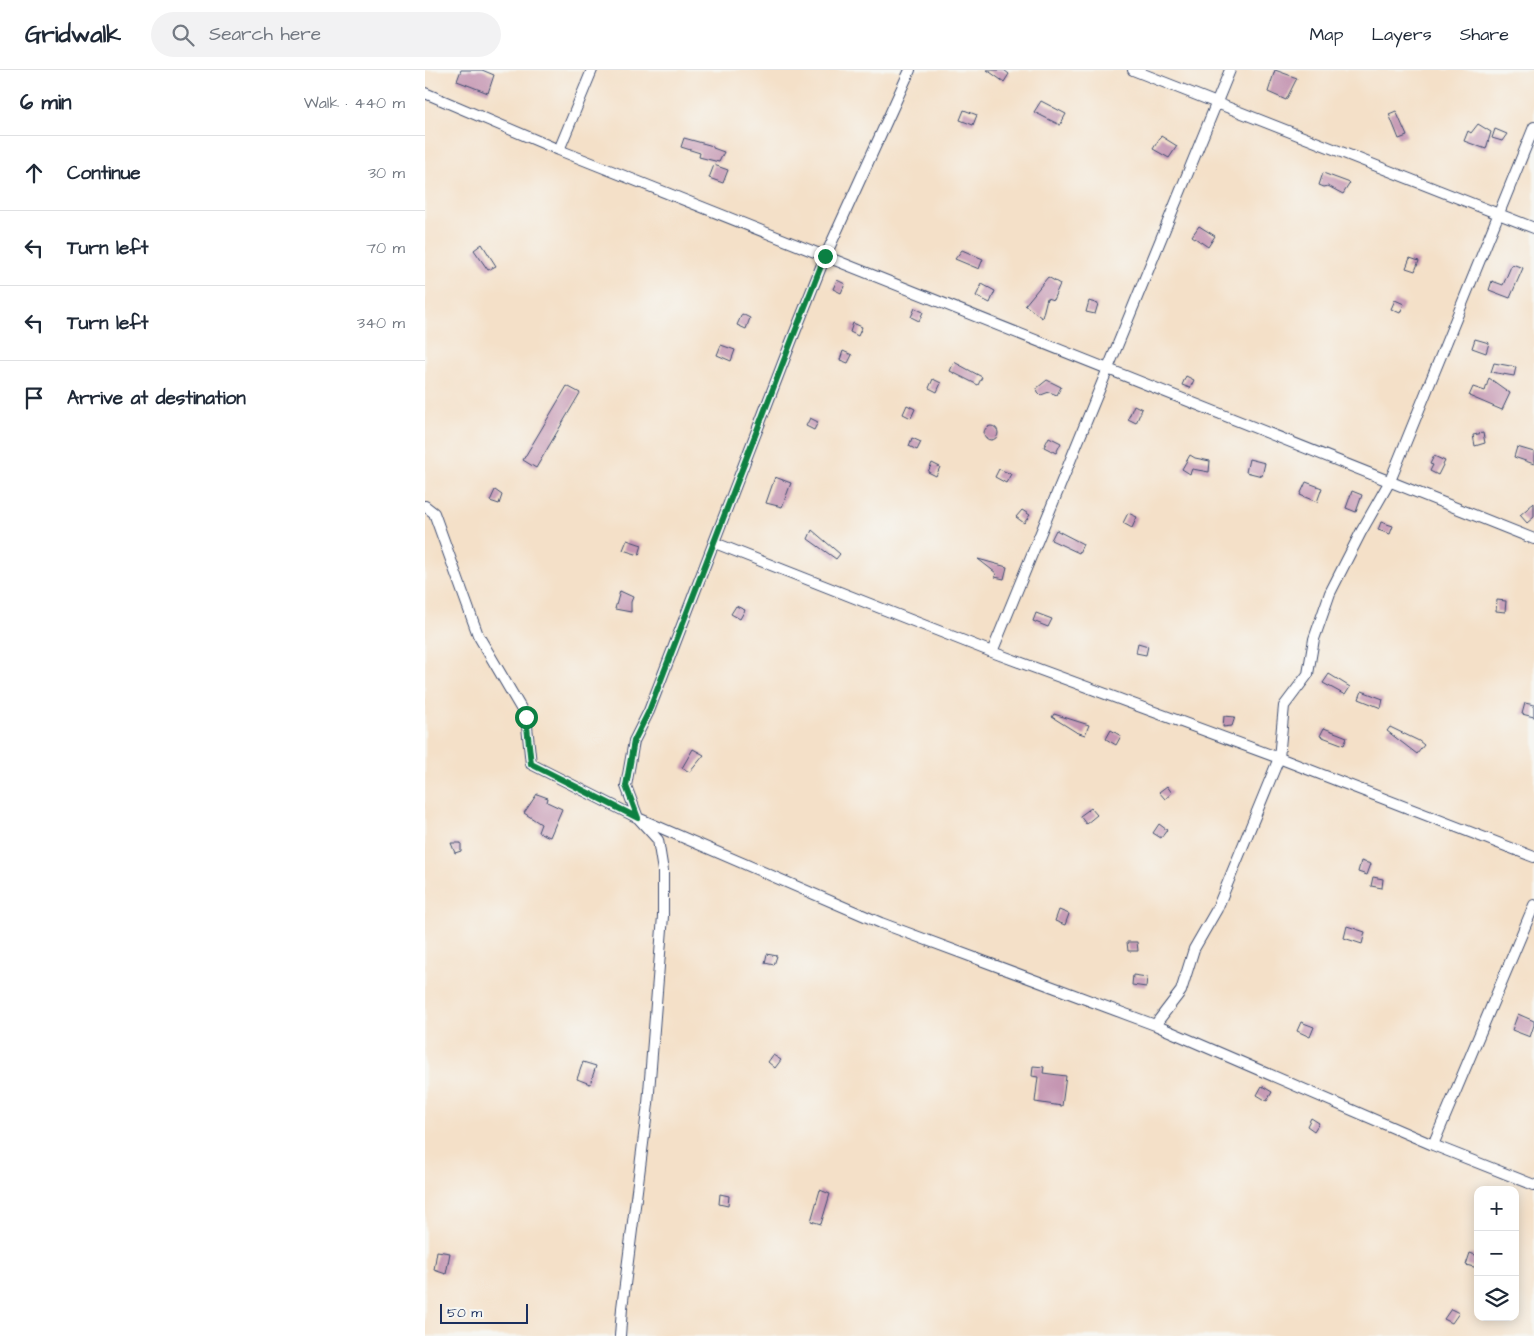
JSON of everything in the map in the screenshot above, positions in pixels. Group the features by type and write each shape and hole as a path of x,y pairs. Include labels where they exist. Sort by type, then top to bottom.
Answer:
{"street":[{"path":"559,150 592,70"},
{"path":"620,1336 648,1104 663,916 663,871 658,840 638,818 626,786 634,741 649,711 715,544 825,256 910,70"},
{"path":"1133,70 1534,228"},
{"path":"992,652 1230,70"},
{"path":"425,93 559,150 1534,539"},
{"path":"1155,1025 1181,991 1194,949 1217,909 1279,758 1284,706 1308,674 1314,639 1330,593 1390,481 1534,127"},
{"path":"425,506 435,512 477,635 526,717 531,764 638,818 881,924 1155,1025 1433,1145 1534,1186"},
{"path":"715,544 992,652 1279,758 1534,857"},
{"path":"1433,1145 1534,905"}],"building":[{"path":"461,70 482,70 494,75 488,93 457,81"},
{"path":"987,70 1004,70 1009,74 1004,82"},
{"path":"1275,70 1297,78 1286,100 1268,92"},
{"path":"1041,101 1066,114 1060,125 1034,112"},
{"path":"964,110 977,115 973,125 960,120"},
{"path":"1396,111 1407,136 1399,139 1389,114"},
{"path":"1478,124 1491,132 1486,149 1464,141 1468,131 1471,133"},
{"path":"1495,129 1507,134 1502,141 1492,138"},
{"path":"1161,136 1177,146 1169,158 1153,149"},
{"path":"684,138 713,146 713,148 724,152 719,162 699,157 700,153 681,147"},
{"path":"714,165 728,170 723,183 709,178"},
{"path":"1323,173 1350,183 1343,194 1328,186 1319,185"},
{"path":"1199,226 1215,236 1208,247 1192,236"},
{"path":"482,244 496,266 488,270 474,250"},
{"path":"962,250 983,259 979,269 955,259"},
{"path":"1410,258 1419,261 1415,271 1406,268"},
{"path":"1512,264 1523,268 1510,298 1489,290 1492,281 1503,285"},
{"path":"1048,277 1060,284 1053,300 1047,298 1042,318 1025,305"},
{"path":"837,280 845,284 841,293 833,289"},
{"path":"982,284 995,291 990,303 976,296"},
{"path":"1395,300 1404,304 1400,313 1391,309"},
{"path":"1089,301 1098,304 1095,314 1086,312"},
{"path":"915,308 923,312 919,321 911,317"},
{"path":"742,314 750,318 746,329 737,325"},
{"path":"853,323 862,327 858,336 850,332"},
{"path":"1475,339 1489,343 1486,353 1472,348"},
{"path":"721,345 735,350 731,361 717,355"},
{"path":"843,351 852,355 848,363 840,360"},
{"path":"954,362 982,377 978,385 950,371"},
{"path":"1494,363 1516,367 1514,376 1491,372"},
{"path":"1186,376 1194,380 1190,388 1182,385"},
{"path":"1489,378 1510,393 1502,410 1469,396 1473,387 1485,391"},
{"path":"933,379 941,383 937,392 929,388"},
{"path":"1047,380 1061,387 1057,395 1049,392 1041,395 1038,392 1037,388"},
{"path":"567,386 580,393 536,468 523,460"},
{"path":"907,405 915,409 911,418 903,414"},
{"path":"1134,405 1142,409 1136,423 1128,419"},
{"path":"810,418 818,422 814,430 806,426"},
{"path":"991,426 996,428 998,433 996,438 991,440 986,438 984,433 986,428"},
{"path":"1483,433 1485,443 1475,446 1473,435"},
{"path":"1049,437 1061,443 1056,453 1044,447"},
{"path":"912,438 921,442 917,450 909,446"},
{"path":"1517,447 1534,452 1534,464 1514,457"},
{"path":"1190,455 1210,461 1209,472 1192,469 1190,474 1182,469"},
{"path":"1434,456 1445,461 1438,475 1430,471 1433,465 1430,464"},
{"path":"1249,459 1265,463 1262,476 1246,472"},
{"path":"932,463 940,467 936,476 928,472"},
{"path":"999,469 1011,474 1006,483 995,477"},
{"path":"775,477 791,483 782,507 766,503"},
{"path":"1306,482 1322,488 1317,502 1300,495"},
{"path":"495,490 502,495 499,504 490,501"},
{"path":"1352,491 1362,495 1356,512 1346,508"},
{"path":"1534,503 1534,517 1527,523 1520,515"},
{"path":"1022,510 1030,515 1024,523 1016,517"},
{"path":"1128,513 1137,517 1132,528 1123,523"},
{"path":"1381,522 1393,526 1390,534 1378,530"},
{"path":"812,530 840,554 836,559 808,539"},
{"path":"1056,530 1083,544 1079,553 1051,540"},
{"path":"627,540 642,545 639,555 623,550"},
{"path":"978,559 1007,567 1004,579 995,577 996,573"},
{"path":"620,591 633,597 631,612 615,609"},
{"path":"1497,600 1506,601 1505,612 1496,611"},
{"path":"736,606 745,610 740,619 731,614"},
{"path":"1036,613 1052,619 1048,627 1033,621"},
{"path":"1138,643 1148,646 1146,655 1136,653"},
{"path":"1329,674 1350,687 1345,695 1323,683"},
{"path":"1362,691 1383,699 1381,708 1359,699"},
{"path":"1525,703 1534,705 1534,717 1522,714"},
{"path":"1054,714 1089,725 1085,735 1076,732 1052,717"},
{"path":"1224,716 1235,717 1232,726 1223,727"},
{"path":"1390,727 1424,745 1417,754 1387,731"},
{"path":"1324,728 1347,737 1344,745 1320,736"},
{"path":"1111,730 1121,736 1116,745 1106,739"},
{"path":"693,749 704,755 690,772 682,768"},
{"path":"1167,786 1172,793 1165,799 1159,792"},
{"path":"537,794 548,798 547,802 562,809 550,837 538,832 541,824 524,813"},
{"path":"1091,808 1097,815 1086,824 1080,816"},
{"path":"1159,824 1167,830 1161,838 1153,833"},
{"path":"451,843 461,843 461,851 455,853"},
{"path":"1361,861 1371,864 1367,875 1358,872"},
{"path":"1373,877 1383,879 1382,888 1371,886"},
{"path":"1059,910 1069,914 1065,925 1055,921"},
{"path":"1347,926 1365,932 1362,944 1344,938"},
{"path":"1127,942 1137,942 1138,951 1128,951"},
{"path":"767,954 777,956 774,965 765,963"},
{"path":"1133,975 1147,977 1146,987 1132,985"},
{"path":"1518,1014 1534,1021 1530,1037 1512,1030"},
{"path":"1301,1022 1314,1027 1310,1037 1297,1031"},
{"path":"773,1055 781,1060 775,1068 768,1062"},
{"path":"583,1062 596,1066 590,1084 577,1079"},
{"path":"1033,1066 1044,1067 1043,1073 1066,1076 1062,1106 1035,1102 1038,1077 1032,1076"},
{"path":"1262,1086 1272,1092 1267,1101 1257,1095"},
{"path":"1311,1118 1319,1123 1314,1131 1307,1126"},
{"path":"820,1190 830,1194 821,1224 811,1221"},
{"path":"720,1194 729,1196 728,1206 719,1204"},
{"path":"437,1251 450,1253 446,1274 434,1270"},
{"path":"1470,1253 1474,1254 1474,1267 1466,1265"},
{"path":"1451,1309 1459,1313 1452,1323 1444,1319"}],"route":[{"path":"526,717 531,764 638,818 626,786 634,741 649,711 715,544 825,256"}]}
